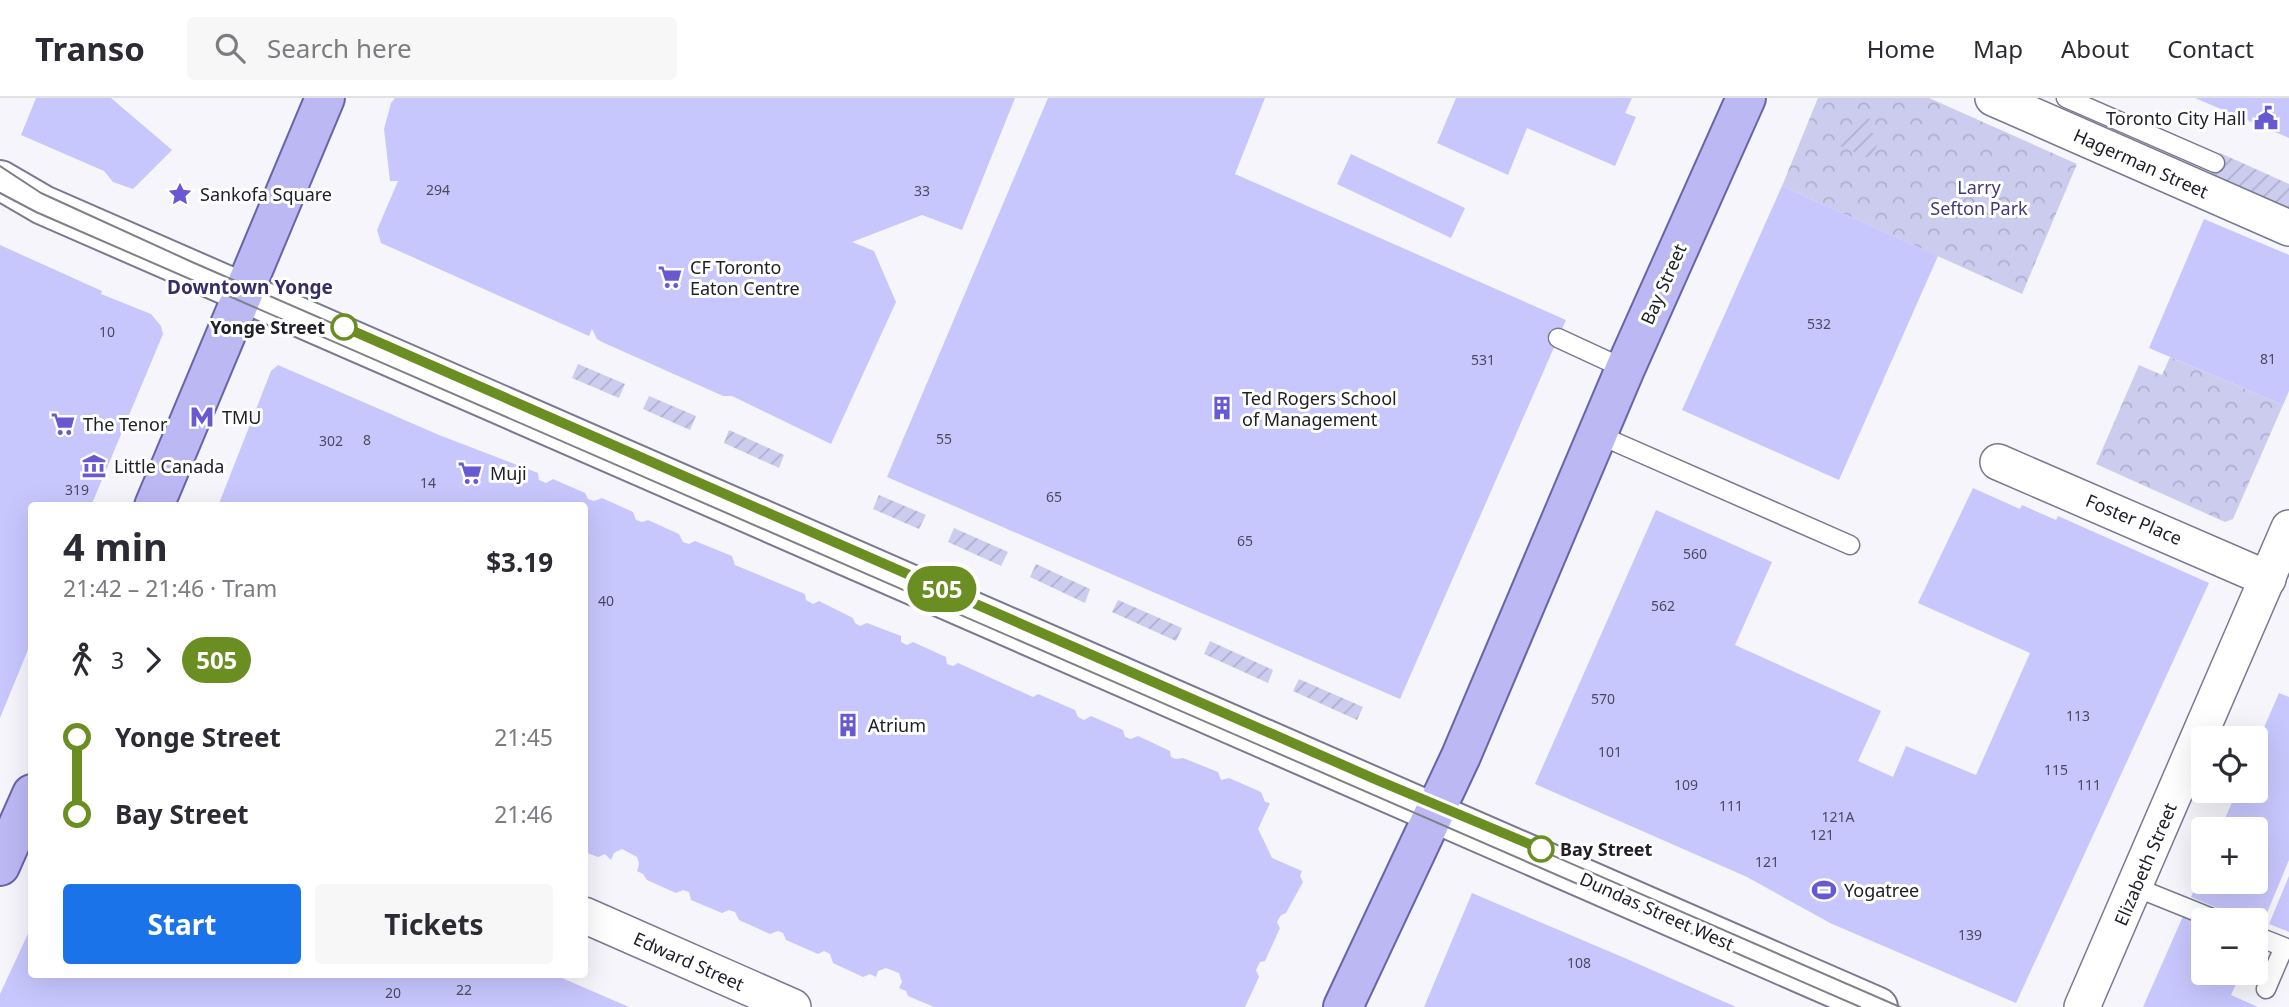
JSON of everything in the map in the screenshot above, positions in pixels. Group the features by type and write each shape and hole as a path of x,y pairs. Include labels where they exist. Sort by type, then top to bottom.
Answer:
{"main road":[{"path":"156,502 325,98"},
{"name":"Bay Street","path":"1343,1007 1466,743 1625,369 1746,98"},
{"name":"Dundas Street West","path":"0,180 43,205 1878,1007"},
{"path":"0,866 28,803"}],"street":[{"name":"Hagerman Street","path":"1993,98 2289,228"},
{"name":"Foster Place","path":"1998,462 2268,579"},
{"name":"Elizabeth Street","path":"2082,1007 2289,528"},
{"name":"Edward Street","path":"588,917 793,1007"}],"lane":[{"path":"2066,98 2216,163"},
{"path":"1558,338 1625,369"},
{"path":"1597,434 1850,545"},
{"path":"2135,887 2191,910"},
{"path":"2268,941 2284,947 2268,984"},
{"path":"2266,989 2268,985"}],"green space":[{"name":"Larry Sefton Park","path":"1818,98 1929,98 2077,164 2022,294 1782,186"},
{"path":"1865,117 1874,121 1870,132 1881,136 1871,159 1833,143"},
{"path":"2220,153 2289,184 2289,209 2210,175"},
{"path":"2170,357 2283,405 2233,519 2225,522 2096,464 2139,365 2162,375"},
{"path":"578,364 625,384 619,398 572,378"},
{"path":"649,396 696,416 690,430 643,409"},
{"path":"729,430 784,455 779,468 724,443"},
{"path":"879,495 926,515 919,529 873,509"},
{"path":"954,528 1008,552 1001,566 948,542"},
{"path":"1036,564 1090,589 1085,603 1030,577"},
{"path":"1118,600 1182,628 1176,641 1112,612"},
{"path":"1210,641 1273,670 1268,683 1204,654"},
{"path":"1299,679 1363,707 1357,720 1293,691"}],"building":[{"path":"36,98 111,98 172,150 133,189 113,182 104,171 21,135"},
{"name":"CF Toronto Eaton Centre","path":"395,98 1015,98 962,230 922,215 852,242 874,251 896,302 831,444 732,396 723,396 602,342 597,339 592,329 589,336 381,243 377,230 398,181 390,181 384,129"},
{"name":"Ted Rogers School of Management","path":"1048,98 1265,98 1235,174 1566,320 1400,699 887,477"},
{"path":"1456,98 1632,98 1625,113 1636,117 1615,166 1527,128 1508,175 1437,143"},
{"name":"Toronto City Hall","path":"2195,98 2289,98 2289,138"},
{"path":"1351,154 1465,208 1451,238 1337,184"},
{"path":"1782,186 1938,256 1839,480 1682,410"},
{"path":"2204,219 2289,255 2289,391 2283,405 2149,348"},
{"name":"The Tenor","path":"0,245 102,291 101,294 151,314 161,326 163,334 93,502 28,502 28,650 0,718"},
{"name":"Atrium","path":"278,365 439,435 538,473 539,480 546,483 553,479 585,493 588,499 594,501 602,498 633,512 636,520 648,520 679,534 683,542 689,544 695,541 732,556 735,565 805,594 806,600 813,604 819,601 853,618 860,626 867,623 901,636 901,642 907,645 913,642 946,657 947,664 953,666 958,663 1033,697 1038,694 1075,710 1078,717 1084,720 1091,716 1123,730 1125,737 1131,739 1138,736 1170,751 1171,757 1183,758 1218,772 1221,780 1229,778 1261,792 1265,802 1270,803 1258,829 1272,858 1302,871 1300,876 1303,882 1286,913 1281,915 1277,922 1280,928 1265,961 1260,962 1256,970 1259,977 1245,1007 934,1007 908,996 906,991 899,988 902,982 899,973 886,968 878,971 876,977 870,974 863,977 833,963 830,954 824,951 818,954 786,940 783,933 778,931 770,934 739,920 735,912 729,910 722,913 691,900 689,892 683,890 676,893 647,880 637,871 637,857 622,849 614,853 611,860 605,854 598,857 588,853 588,502 220,502 271,371"},
{"path":"1973,488 2020,509 2022,505 2056,520 2058,516 2209,583 2016,1003 1830,923 1747,877 1535,784 1656,510 1772,562 1735,645 1881,711 1858,761 1893,777 1906,746 1976,775 2030,653 1918,603"},
{"path":"2279,693 2289,697 2289,860 2268,910 2268,908 2217,908 2191,897 2192,894 2268,894 2268,817 2226,817 2232,803 2268,803 2268,726 2265,726"},
{"path":"2289,876 2289,932 2269,924"},
{"path":"1472,893 1627,959 1736,1007 1424,1007"},
{"path":"2184,914 2191,917 2191,985 2236,985 2231,995 2258,1007 2143,1007"},
{"path":"28,934 28,978 562,978 629,1007 0,1007 0,994"}],"tram line":[{"path":"0,166 41,193 192,262 1900,1007"},
{"path":"0,193 36,212 1860,1007"},
{"name":"505","path":"344,327 1377,780 1541,849"}],"place":[{"name":"Toronto City Hall","path":"2266,118"},
{"name":"Sankofa Square","path":"180,194"},
{"name":"CF Toronto Eaton Centre","path":"670,277"},
{"name":"Yonge Street","path":"344,327"},
{"name":"Ted Rogers School of Management","path":"1222,408"},
{"name":"TMU","path":"202,417"},
{"name":"The Tenor","path":"63,424"},
{"name":"Little Canada","path":"94,466"},
{"name":"Muji","path":"470,473"},
{"name":"Atrium","path":"848,725"},
{"name":"Bay Street","path":"1541,849"},
{"name":"Yogatree","path":"1824,890"}],"district":[{"name":"Downtown Yonge","path":"250,287"}]}
